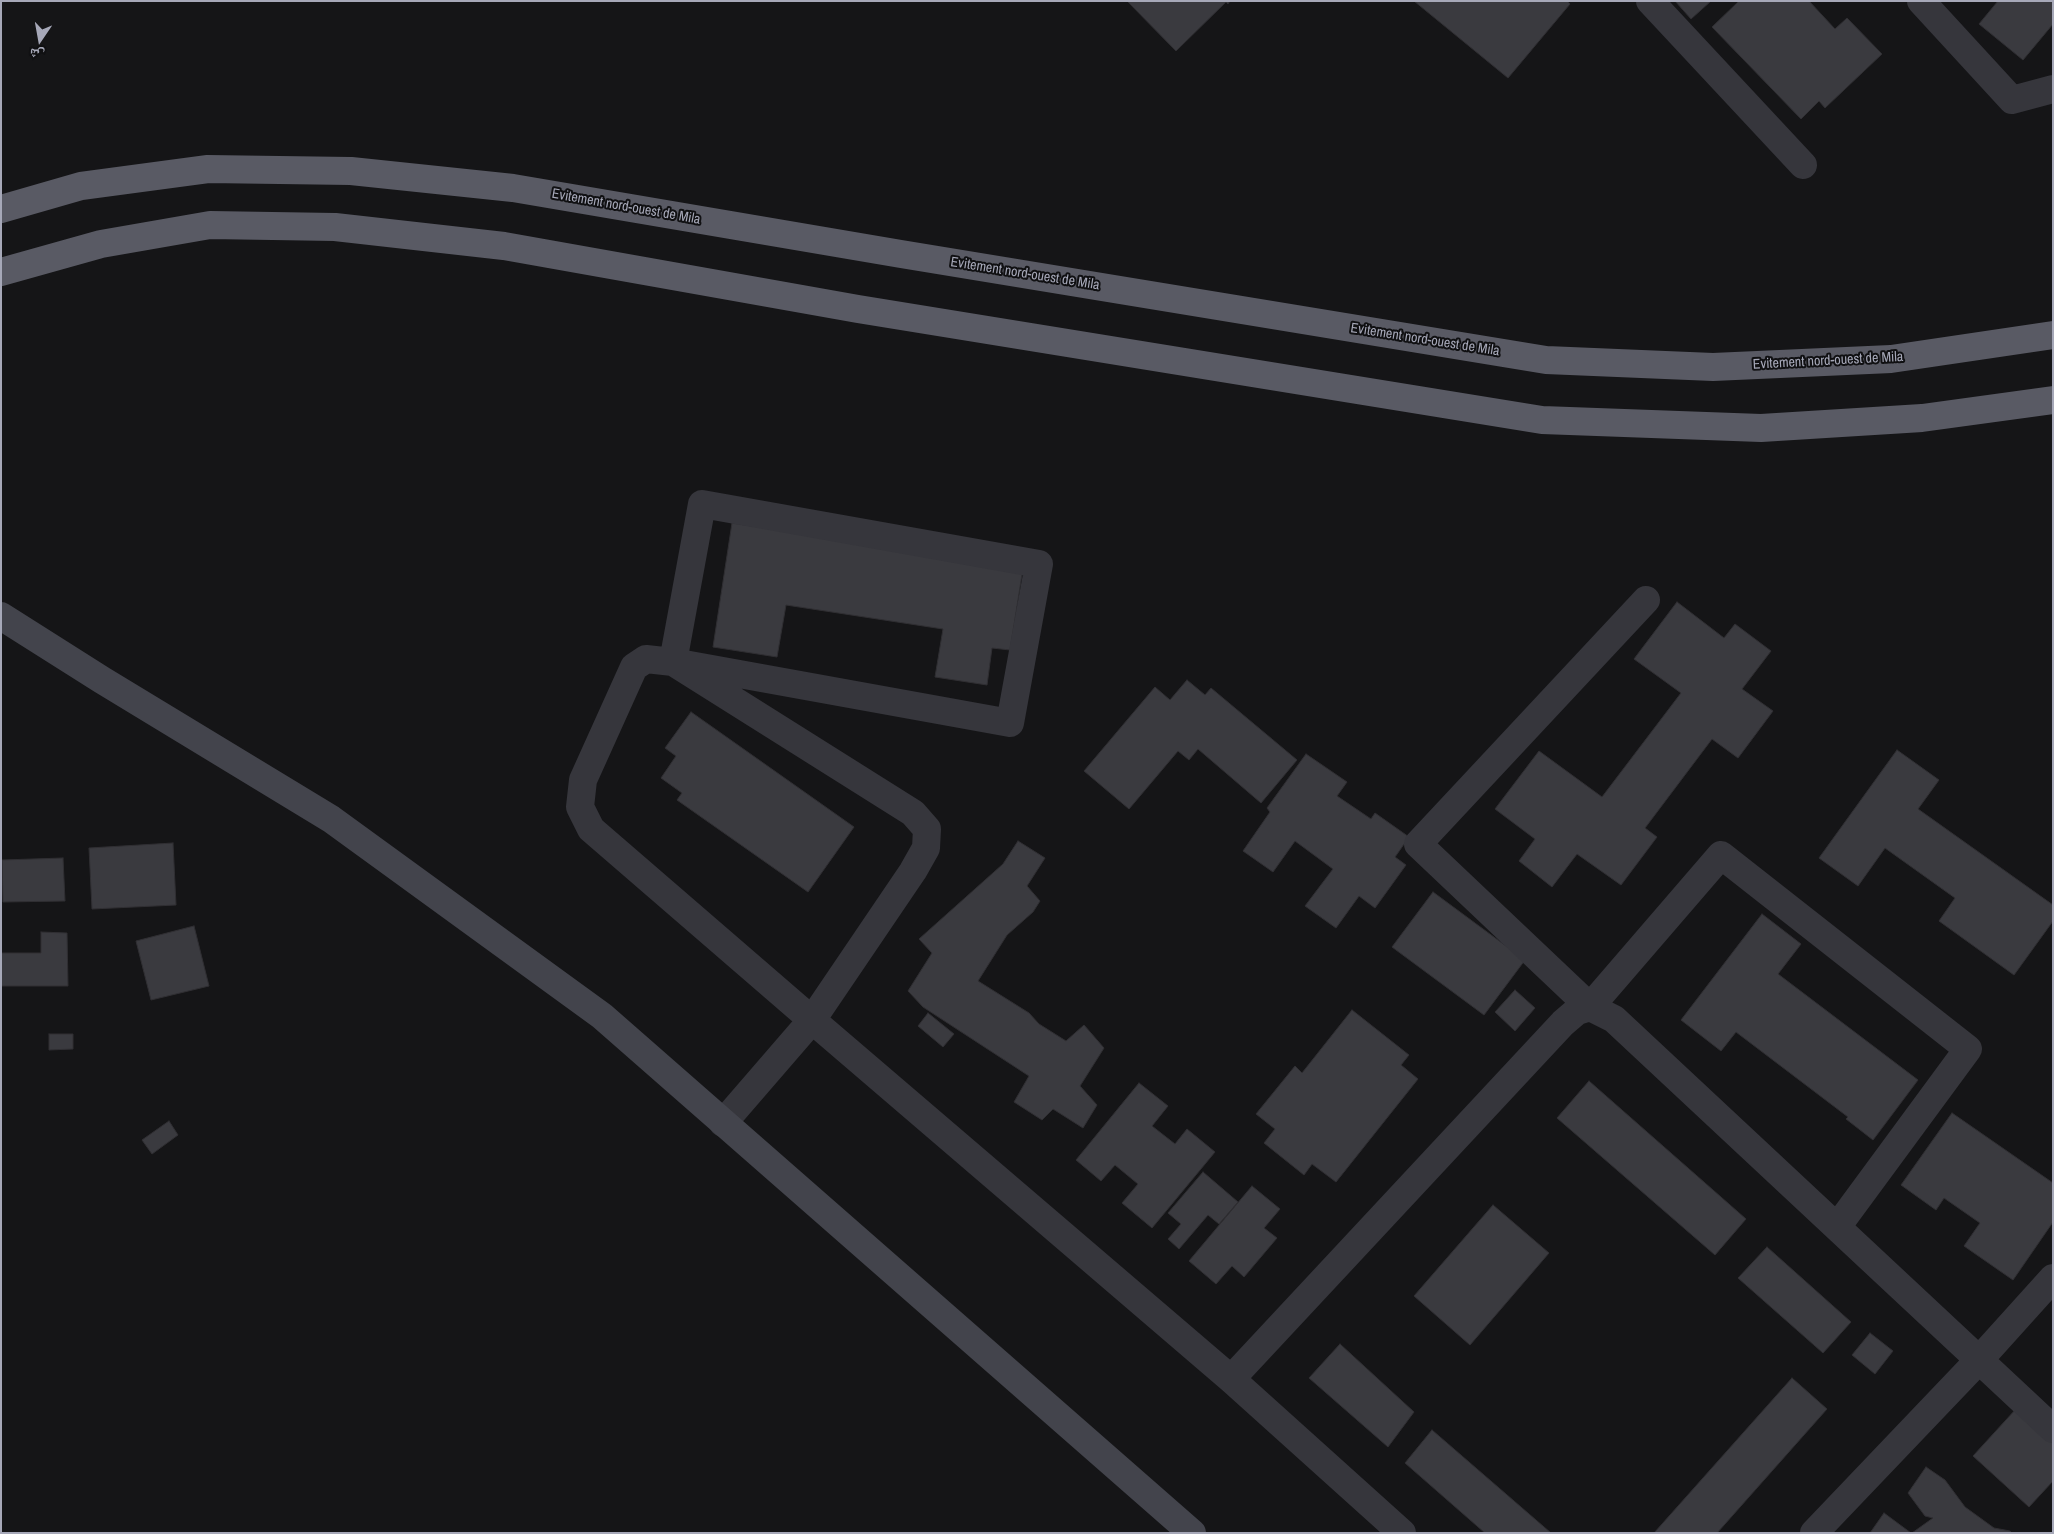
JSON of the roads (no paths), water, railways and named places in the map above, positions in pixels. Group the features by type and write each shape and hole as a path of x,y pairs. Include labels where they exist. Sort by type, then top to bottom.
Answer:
{"highway":[{"name":"Evitement nord-ouest de Mila","path":"1,209 81,186 208,169 351,171 513,188 1546,360 1713,367 1881,360 2053,335"},
{"path":"1,272 101,244 210,225 335,227 504,246 858,309 1542,420 1761,428 1922,418 2053,400"}],"main road":[{"path":"1,616 331,820 602,1016 1192,1533"}],"street":[{"path":"1650,1 1803,165"},
{"path":"1921,1 2012,100 2053,89"},
{"path":"673,662 702,504 1038,564 1010,723 673,662 646,659 634,667 583,780 580,807 591,829 1232,1379 1402,1533"},
{"path":"1646,600 1418,844 1590,1008 1614,1019 2053,1429"},
{"path":"673,662 913,813 927,829 926,848 914,871 812,1020 723,1123"},
{"path":"1232,1379 1563,1023 1577,1011 1590,1008 1721,855 1968,1049 1837,1227"},
{"path":"1814,1533 1979,1360 2053,1278"}]}
